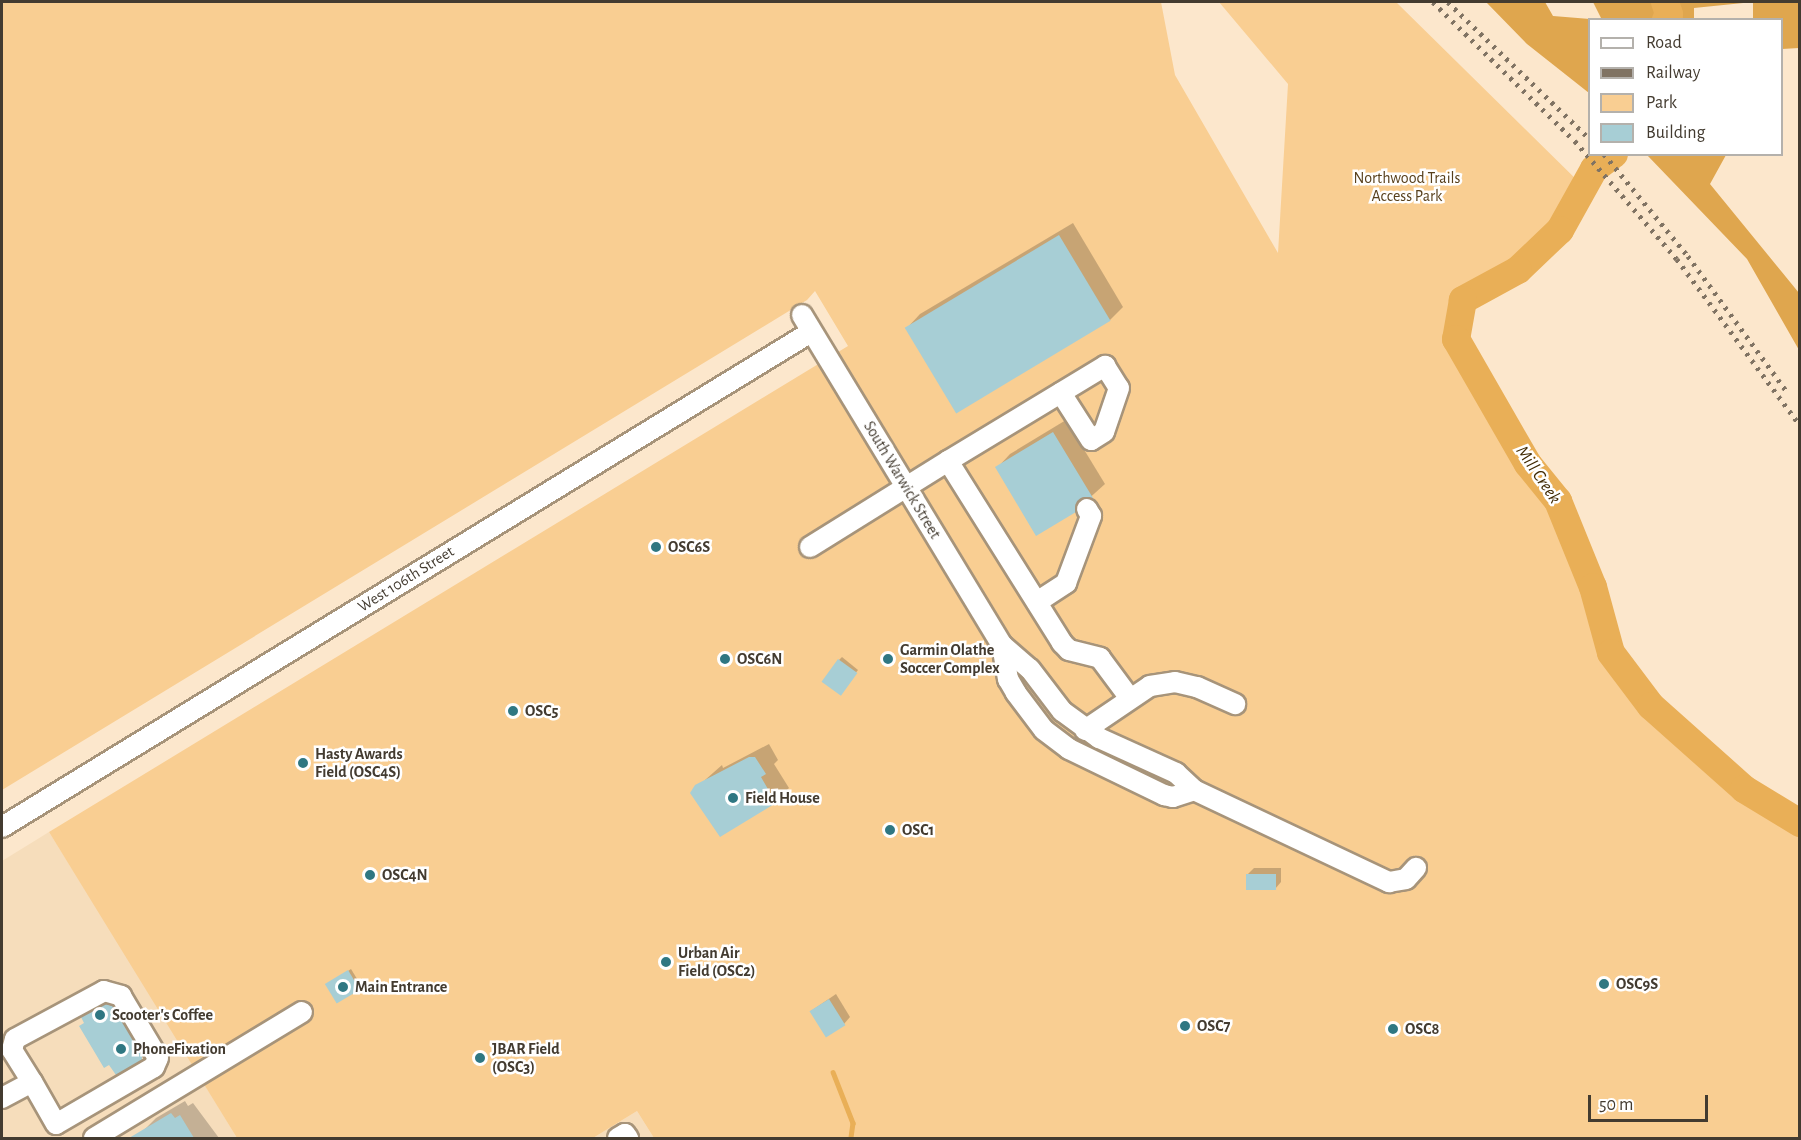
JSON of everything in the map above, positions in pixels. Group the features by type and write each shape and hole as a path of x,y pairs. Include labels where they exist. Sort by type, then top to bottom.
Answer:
{"street":[{"name":"South Warwick Street","path":"806,323 1002,645 1030,669 1062,711 1085,730 1176,773 1194,790 1173,797 1164,795 1090,763 1069,749 1044,730 1016,693 1008,680 1002,645"},
{"name":"West 106th Street","path":"2,827 806,323"},
{"path":"810,547 1061,393"},
{"path":"948,461 1062,643 1069,650 1100,658 1129,697"},
{"path":"1037,602 1066,583 1091,516 1087,509"},
{"path":"1085,730 1129,697 1150,686 1175,682 1197,687 1235,704"},
{"path":"1194,790 1389,882 1406,879 1416,868"},
{"path":"111,990 121,996 156,1053 154,1067 56,1124 32,1083 12,1045 48,1019 111,990"},
{"path":"99,1137 302,1012"},
{"path":"2,1098 32,1083"},
{"path":"618,1138 625,1134 628,1138"}],"shaded area":[{"path":"1486,2 1545,2 1553,16 1588,19 1588,92 1527,44"},
{"path":"1593,2 1753,2 1694,8 1694,18 1601,18"},
{"path":"1753,2 1799,2 1799,48 1783,49 1783,18 1753,18"},
{"path":"1648,156 1725,156 1710,184 1799,293 1799,350 1747,259"},
{"path":"49,832 237,1138 2,1138 2,861"},
{"path":"637,1111 654,1138 593,1138"}],"green space":[{"name":"Northwood Trails Access Park","path":"2,2 1161,2 1175,75 1278,253 1288,84 1219,2 1396,2 1586,189 1560,230 1518,270 1463,300 1456,339 1528,464 1558,501 1593,587 1611,653 1651,706 1744,789 1799,823 1799,1138 654,1138 637,1111 593,1138 237,1138 49,832 848,346 815,291 807,300 2,790"}],"building":[{"path":"1059,235 1111,321 956,413 905,328"},
{"path":"1053,432 1093,498 1081,499 1076,512 1036,536 995,467"},
{"path":"838,659 857,673 841,696 822,682"},
{"name":"Field House","path":"749,757 755,757 766,774 761,777 776,803 720,837 690,793 695,785"},
{"path":"1246,874 1276,874 1276,890 1246,890"},
{"name":"Main Entrance","path":"348,970 360,990 337,1004 325,984"},
{"path":"829,999 845,1025 826,1037 809,1011"},
{"path":"105,1004 113,1006 142,1055 142,1060 116,1075 109,1065 104,1068 79,1026 84,1023 81,1017"},
{"path":"171,1113 175,1118 180,1115 194,1138 129,1138"}],"waterway":[{"name":"Mill Creek","path":"1665,2 1669,14 1667,18"},
{"name":"Mill Creek","path":"1611,156 1594,169 1560,230 1518,270 1463,300 1456,339 1528,464 1558,501 1593,587 1611,653 1651,706 1744,789 1800,823"},
{"path":"833,1072 853,1123 851,1138"}],"railway":[{"path":"1433,2 1575,141 1677,259 1800,425"},
{"path":"1448,2 1588,137"},
{"path":"1606,156 1688,256 1787,392"}],"place":[{"name":"OSC6S","path":"656,547"},
{"name":"OSC6N","path":"725,659"},
{"name":"Garmin Olathe Soccer Complex","path":"888,659"},
{"name":"OSC5","path":"513,711"},
{"name":"Hasty Awards Field (OSC4S)","path":"303,763"},
{"name":"Field House","path":"733,798"},
{"name":"OSC1","path":"890,830"},
{"name":"OSC4N","path":"370,875"},
{"name":"Urban Air Field (OSC2)","path":"666,962"},
{"name":"OSC9S","path":"1604,984"},
{"name":"Main Entrance","path":"343,987"},
{"name":"Scooter's Coffee","path":"100,1015"},
{"name":"OSC7","path":"1185,1026"},
{"name":"OSC8","path":"1393,1029"},
{"name":"PhoneFixation","path":"121,1049"},
{"name":"JBAR Field (OSC3)","path":"480,1058"}]}
